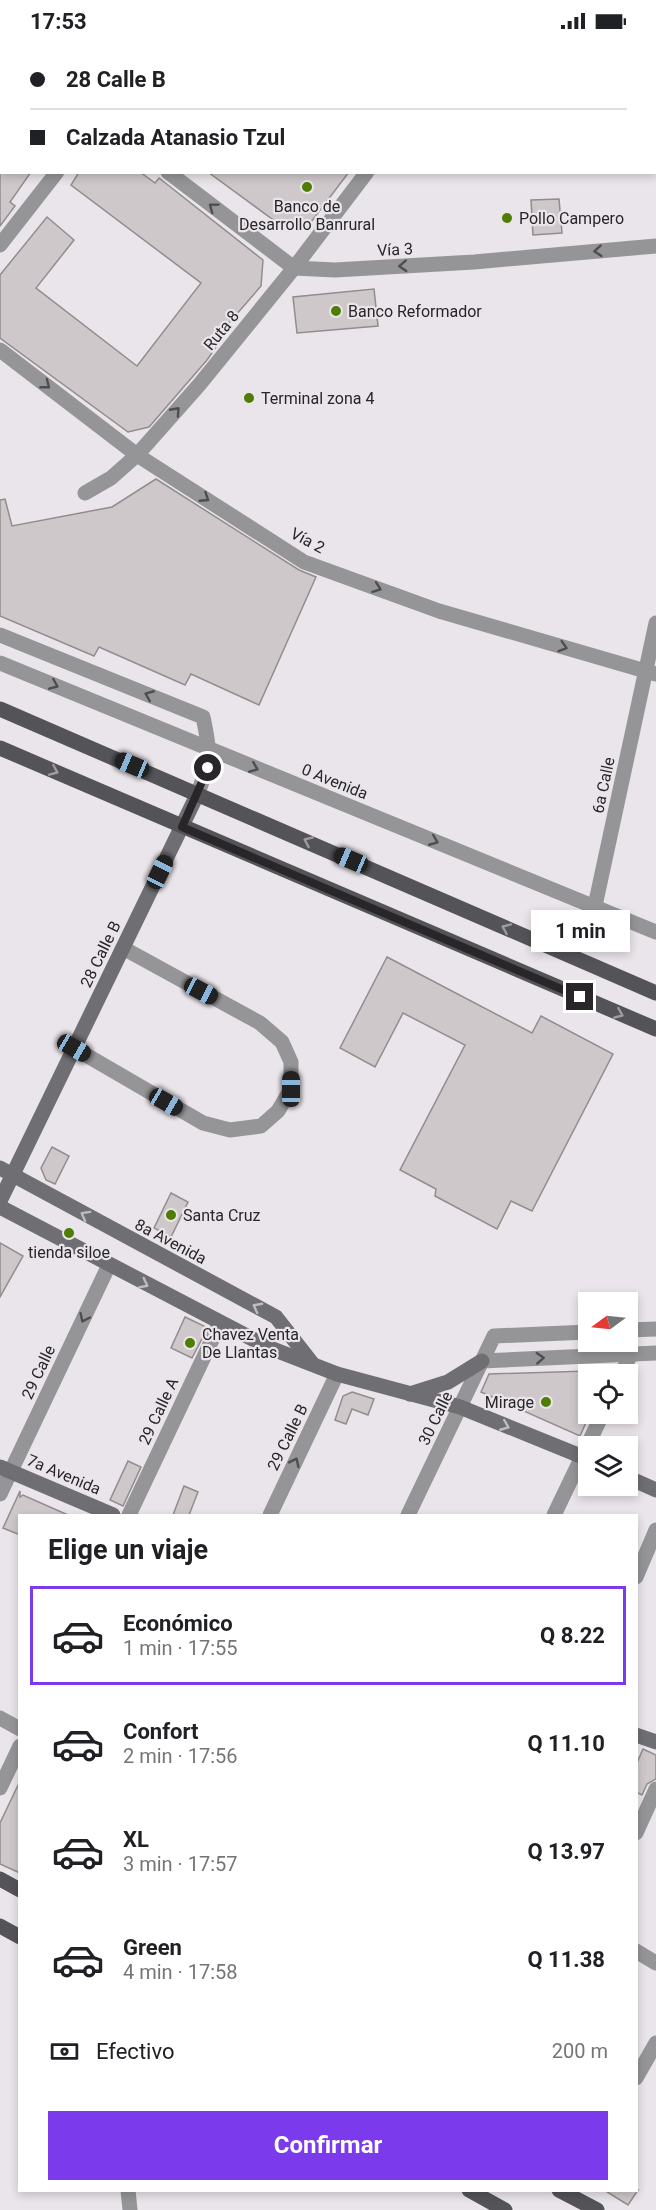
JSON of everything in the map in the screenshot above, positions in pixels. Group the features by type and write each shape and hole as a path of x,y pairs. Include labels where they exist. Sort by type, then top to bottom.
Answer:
{"main road":[{"path":"0,709 656,993"},
{"path":"0,748 656,1029"},
{"name":"28 Calle B","path":"0,1201 6,1171 74,1048 198,793"},
{"name":"8a Avenida","path":"6,1171 276,1317 312,1363"},
{"name":"8a Avenida","path":"0,1207 270,1348 338,1374 460,1407 578,1455"},
{"path":"410,1395 448,1382 482,1360"},
{"name":"7a Avenida","path":"5,1469 111,1514"},
{"path":"638,1482 656,1490"},
{"path":"638,1736 656,1742"},
{"path":"0,1879 18,1889"},
{"path":"0,1926 18,1936"},
{"path":"473,2192 505,2210"},
{"path":"578,2194 597,2210"}],"street":[{"path":"0,245 55,174"},
{"path":"171,174 294,268"},
{"name":"Ruta 8","path":"86,493 111,478 137,455 200,384 294,268 365,174"},
{"name":"Vía 3","path":"294,268 335,270 474,262 656,246"},
{"name":"Vía 2","path":"0,350 137,455 304,562 439,610 651,673"},
{"name":"6a Calle","path":"595,906 651,673 656,623"},
{"name":"28 Calle B","path":"0,635 203,717 210,750 208,768 198,793"},
{"name":"0 Avenida","path":"0,663 656,932"},
{"path":"74,1048 203,1123 230,1130 261,1126 278,1111 291,1089 291,1062 282,1042 260,1023 123,948"},
{"name":"29 Calle","path":"0,1494 5,1469 109,1265"},
{"name":"29 Calle A","path":"129,1514 220,1323"},
{"path":"638,1330 656,1329"},
{"name":"30 Calle","path":"408,1514 494,1336 578,1332"},
{"path":"626,1364 631,1353"},
{"path":"482,1360 656,1353"},
{"name":"29 Calle B","path":"270,1514 338,1374"},
{"path":"555,1514 578,1471"},
{"path":"638,1573 656,1530"},
{"path":"0,1718 18,1728"},
{"path":"0,1788 18,1750"},
{"path":"638,1829 656,1789"},
{"path":"638,1952 656,1963"},
{"path":"638,2074 656,2043"},
{"path":"128,2192 130,2210"}],"building":[{"path":"0,174 30,174 10,202 15,206 0,226"},
{"path":"78,174 143,174 155,183 159,178 263,260 261,286 229,323 230,327 207,360 149,427 128,432 0,338 0,275 47,217 74,240 36,288 137,366 201,283 71,185"},
{"path":"211,174 347,174 308,226 287,230"},
{"path":"559,199 562,233 533,235 531,200"},
{"name":"Banco Reformador","path":"374,289 378,326 297,333 293,297"},
{"path":"156,479 299,570 316,577 259,705 191,674 185,685 99,647 94,656 0,616 0,500 5,499 12,526 112,507"},
{"path":"387,957 532,1033 541,1016 613,1054 532,1211 511,1201 497,1229 435,1196 436,1189 400,1170 465,1045 403,1013 375,1067 340,1048"},
{"path":"52,1147 69,1156 55,1184 46,1180 41,1168"},
{"name":"Santa Cruz","path":"171,1193 188,1202 171,1237 154,1228"},
{"path":"0,1243 23,1256 0,1297"},
{"name":"Chavez Venta De Llantas","path":"185,1317 204,1326 206,1331 192,1358 171,1348"},
{"name":"Mirage","path":"578,1371 578,1424 585,1424 580,1436 481,1392 489,1374"},
{"path":"352,1392 374,1399 368,1415 352,1409 346,1424 335,1420 343,1396"},
{"path":"128,1461 141,1467 123,1506 110,1500"},
{"path":"184,1486 198,1492 189,1514 173,1514"},
{"path":"20,1491 20,1497 23,1495 66,1514 18,1514 18,1534 3,1528"},
{"path":"643,1749 656,1755 656,1779 647,1784 642,1795 638,1793 638,1760"},
{"path":"18,1785 18,1872 0,1864 0,1823"},
{"path":"607,2192 637,2192 628,2205"}],"place":[{"name":"Banco de Desarrollo Banrural","path":"307,187"},
{"name":"Pollo Campero","path":"507,218"},
{"name":"Banco Reformador","path":"336,311"},
{"name":"Terminal zona 4","path":"249,398"},
{"name":"Santa Cruz","path":"171,1215"},
{"name":"tienda siloe","path":"69,1233"},
{"name":"Chavez Venta De Llantas","path":"190,1343"},
{"name":"Mirage","path":"546,1402"}],"route":[{"path":"208,768 182,827 580,997"}]}
